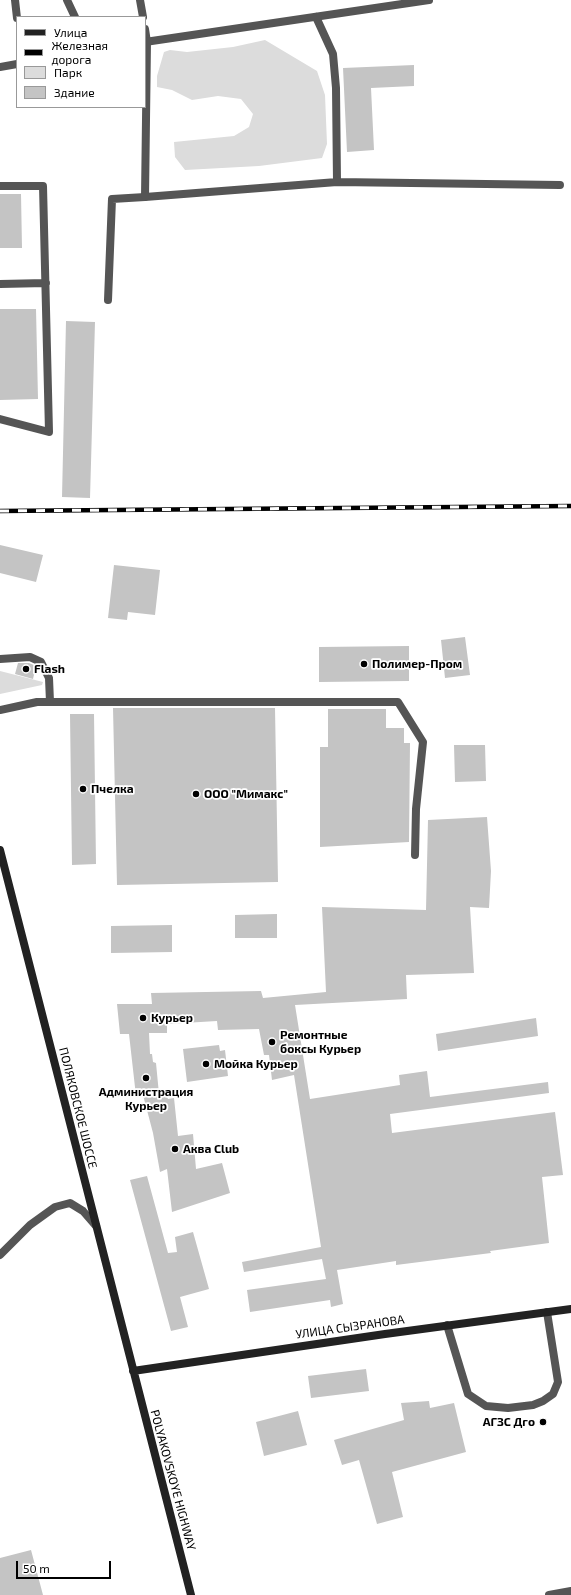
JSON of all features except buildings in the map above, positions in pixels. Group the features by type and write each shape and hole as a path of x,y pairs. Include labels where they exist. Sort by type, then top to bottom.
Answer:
{"main road":[{"name":"ПОЛЯКОВСКОЕ ШОССЕ","path":"0,850 133,1371"},
{"name":"УЛИЦА СЫЗРАНОВА","path":"133,1371 447,1325 571,1309"},
{"name":"POLYAKOVSKOYE HIGHWAY","path":"133,1371 191,1595"}],"street":[{"path":"15,0 17,16"},
{"path":"67,0 75,16"},
{"path":"140,0 143,16"},
{"path":"146,42 429,0"},
{"path":"316,17 333,54 336,88 336,182"},
{"path":"0,67 16,64"},
{"path":"145,197 146,108"},
{"path":"108,300 112,198 145,197 336,182 560,185"},
{"path":"0,186 43,186 49,432 0,419"},
{"path":"0,284 46,283"},
{"path":"0,659 30,657 41,662 49,678 50,702"},
{"path":"0,710 37,702 398,702 423,742 416,809 415,855"},
{"path":"0,1255 30,1225 54,1207 70,1203 83,1211 96,1226"},
{"path":"447,1325 468,1394 486,1406 508,1408 533,1405 543,1401 553,1394 558,1382 547,1312"},
{"path":"549,1595 571,1591"}],"green space":[{"path":"265,40 317,71 325,95 327,144 322,158 259,166 185,170 175,157 174,142 234,136 249,127 253,114 241,99 218,96 192,100 172,90 157,87 157,76 164,52 170,50 187,52 233,47"},
{"path":"0,671 43,682 42,685 0,694"}],"railway":[{"path":"0,511 571,506"}],"place":[{"name":"Полимер-Пром","path":"364,664"},
{"name":"Flash","path":"26,669"},
{"name":"Пчелка","path":"83,789"},
{"name":"ООО \"Мимакс\"","path":"196,794"},
{"name":"Курьер","path":"143,1018"},
{"name":"Ремонтные боксы Курьер","path":"272,1042"},
{"name":"Мойка Курьер","path":"206,1064"},
{"name":"Администрация Курьер","path":"146,1078"},
{"name":"Аква Club","path":"175,1149"},
{"name":"АГЗС Дго","path":"543,1422"}]}
